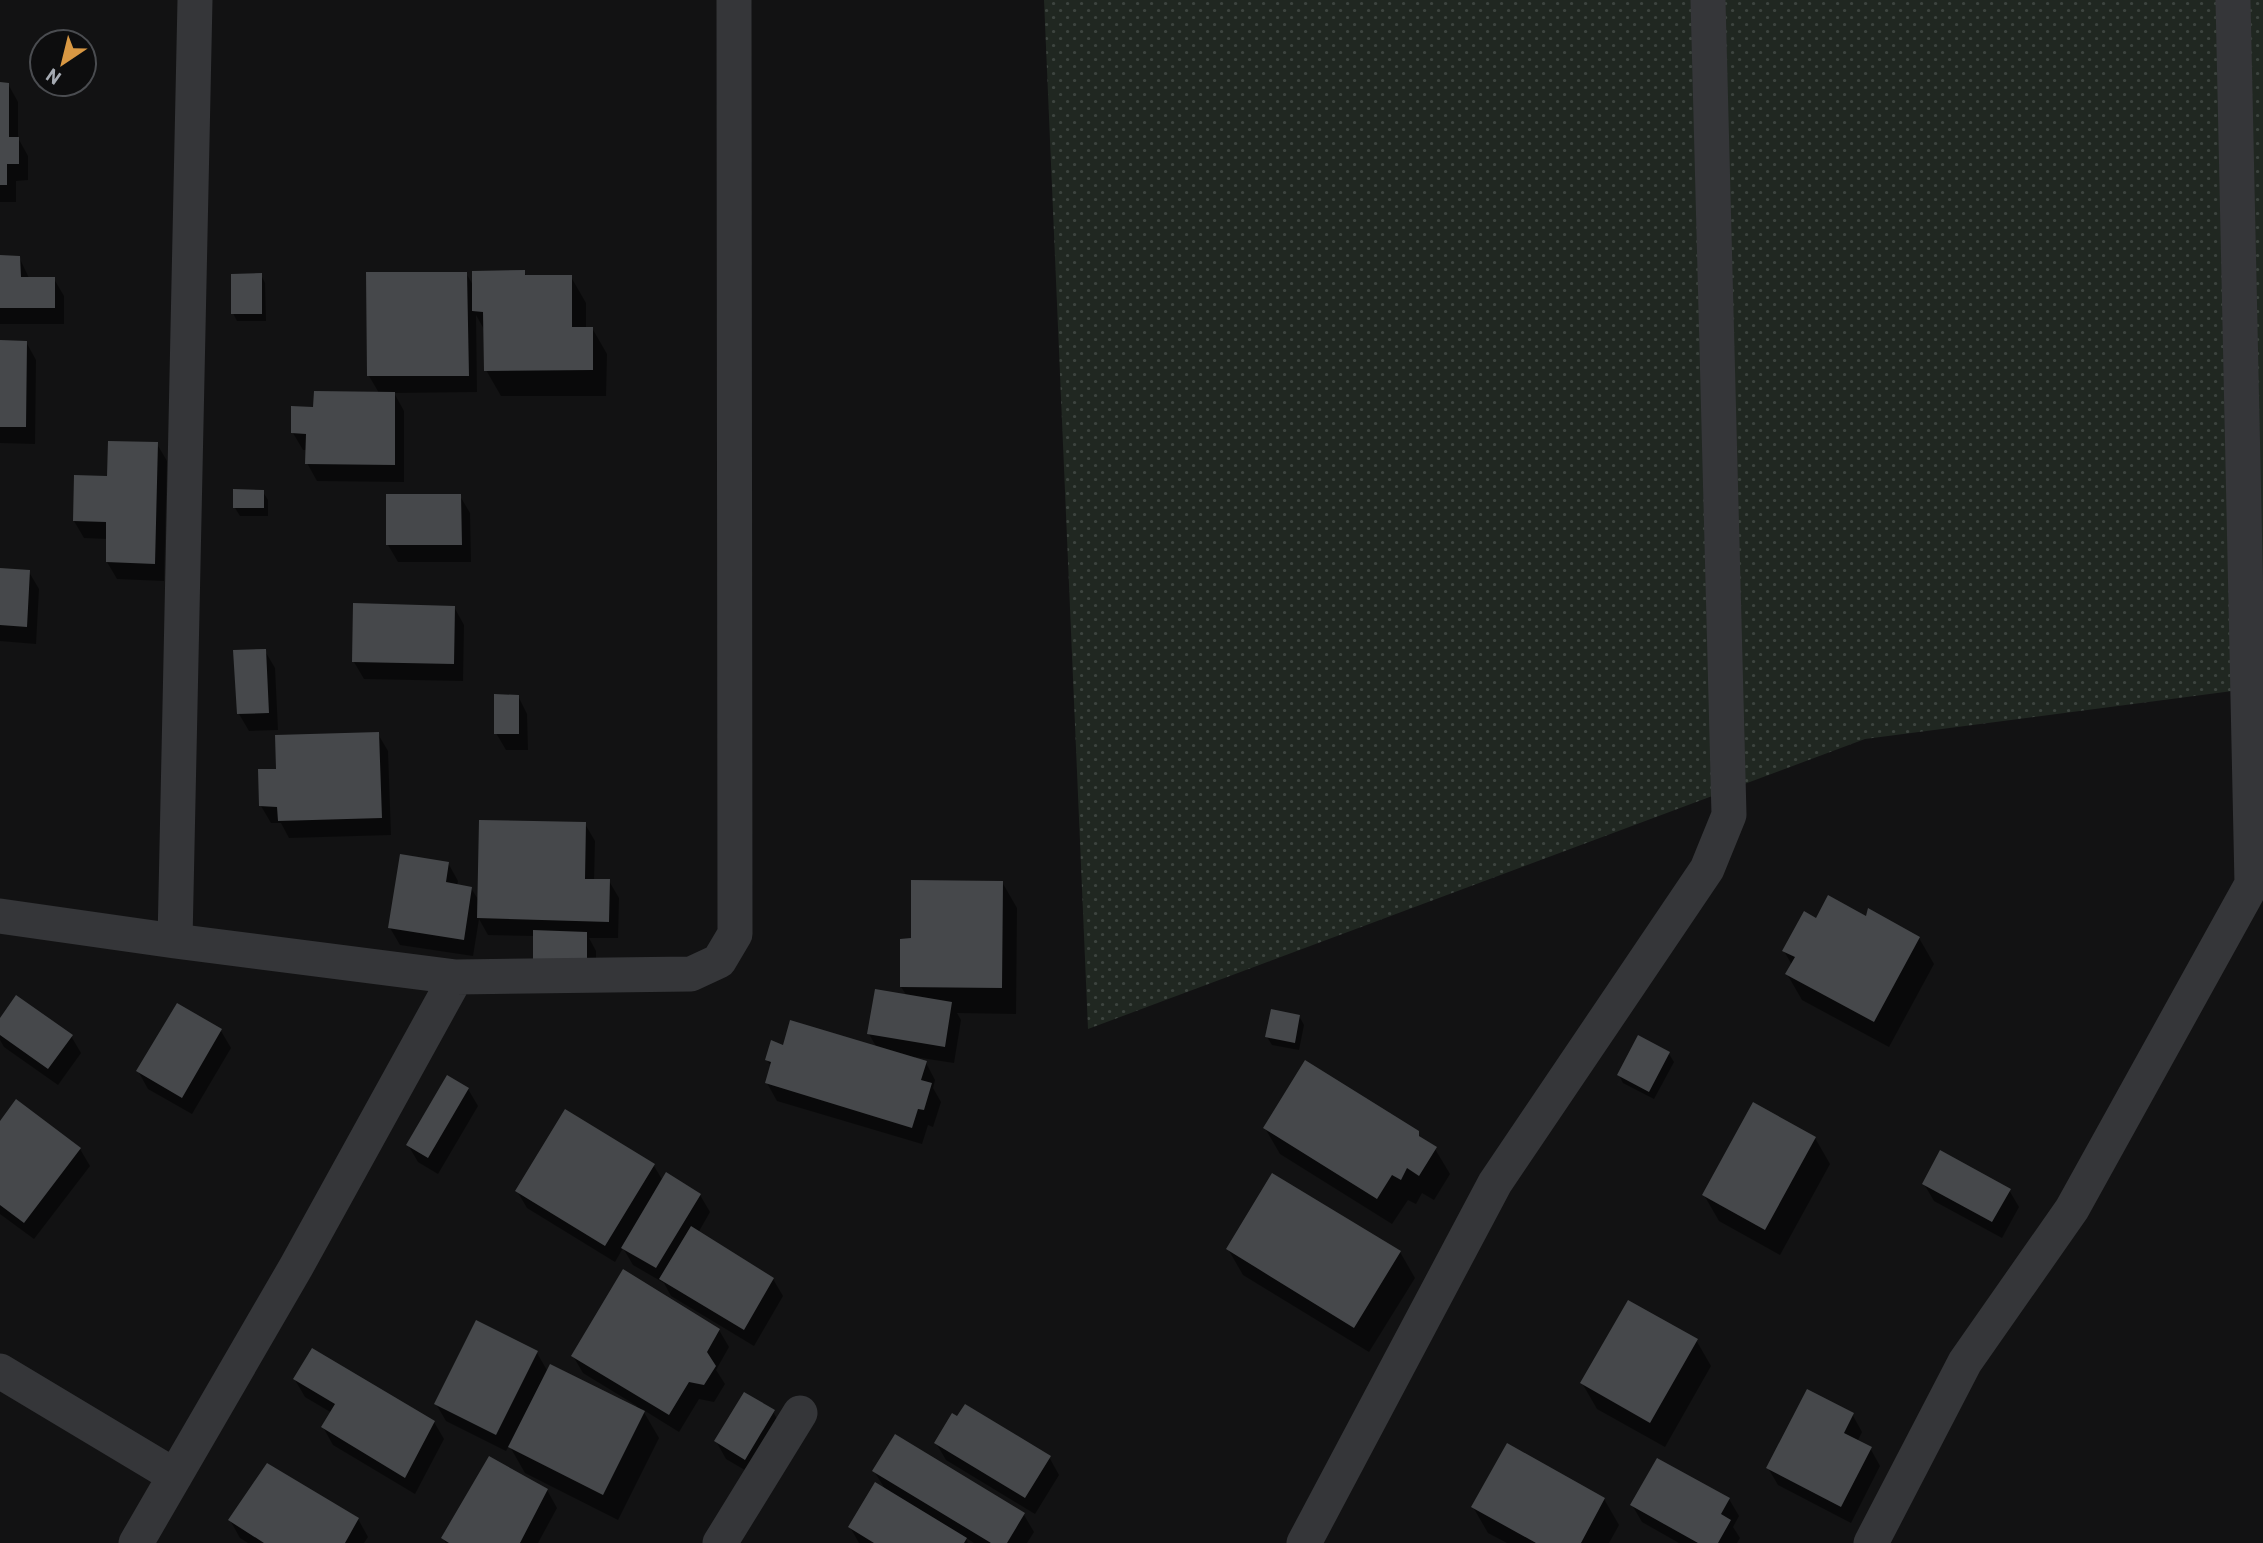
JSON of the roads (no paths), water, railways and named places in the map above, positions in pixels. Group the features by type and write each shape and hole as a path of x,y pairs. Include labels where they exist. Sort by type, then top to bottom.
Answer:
{"street":[{"path":"175,941 195,0"},
{"path":"0,916 456,977 691,974 719,961 735,934 734,0"},
{"path":"1304,1543 1495,1184 1707,869 1729,815 1708,0"},
{"path":"1871,1543 1965,1362 2072,1209 2252,884 2233,0"},
{"path":"136,1543 296,1267 456,977"},
{"path":"0,1371 175,1476"},
{"path":"720,1543 800,1413"}]}
